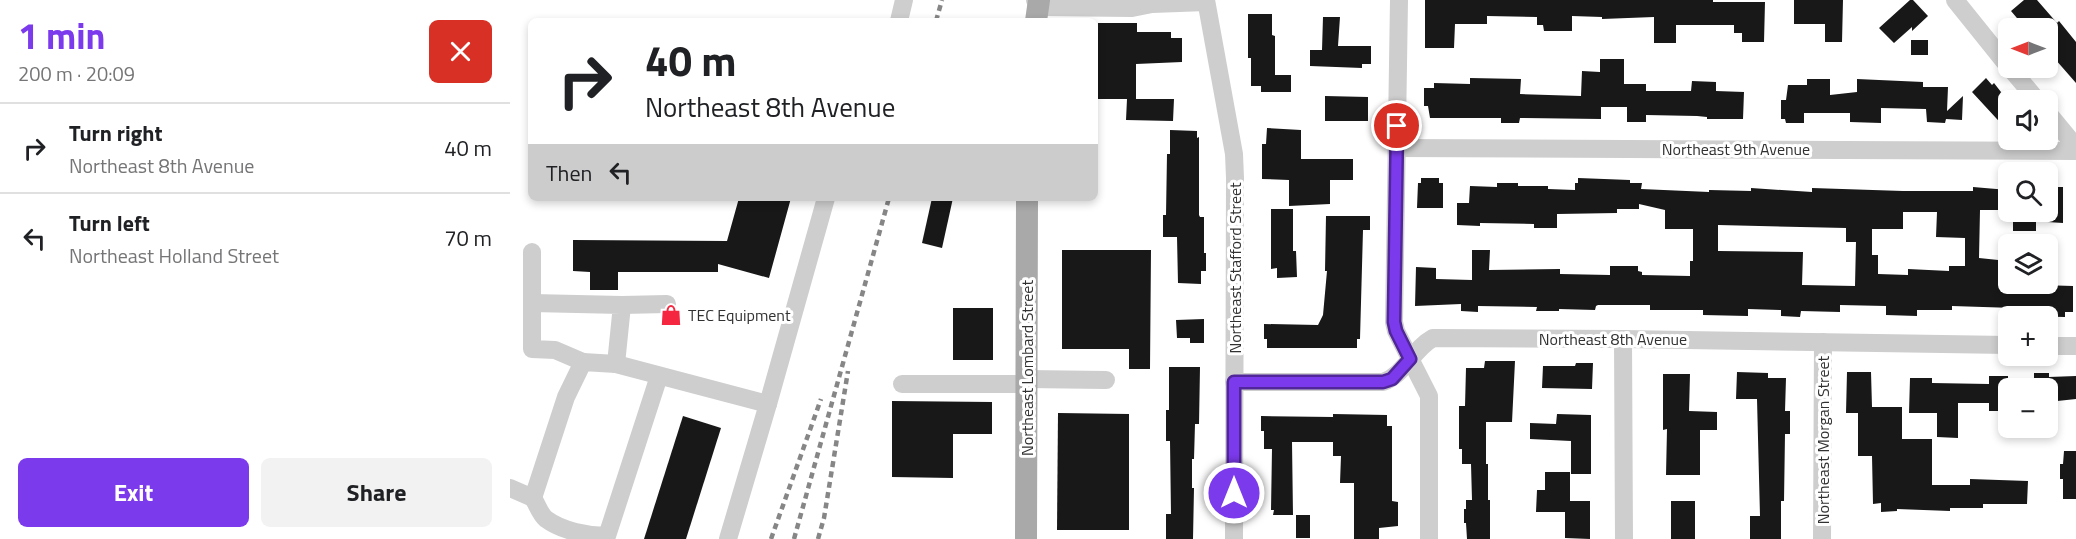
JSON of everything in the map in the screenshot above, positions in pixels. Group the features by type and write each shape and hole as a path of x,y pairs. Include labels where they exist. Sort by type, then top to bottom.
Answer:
{"main road":[{"name":"Northeast Lombard Street","path":"1026,539 1027,201"}],"street":[{"path":"900,18 904,0"},
{"path":"1399,0 1394,322 1396,331 1429,396 1429,539"},
{"path":"1954,0 1998,54"},
{"path":"1037,7 1132,8 1152,4 1206,1"},
{"name":"Northeast Stafford Street","path":"1206,1 1234,154 1234,539"},
{"path":"2018,78 2029,90"},
{"path":"2058,126 2076,149"},
{"name":"Northeast 9th Avenue","path":"1396,148 2076,149"},
{"path":"728,539 825,201"},
{"path":"532,252 532,349 555,350 583,362 616,364 768,404"},
{"path":"532,303 668,304"},
{"path":"616,364 622,305"},
{"name":"Northeast 8th Avenue","path":"1234,382 1383,382 1392,379 1425,342 1433,338 1998,345"},
{"path":"1623,339 1624,539"},
{"name":"Northeast Morgan Street","path":"1822,539 1823,342"},
{"path":"2058,345 2076,346"},
{"path":"533,498 566,397 583,362"},
{"path":"510,488 533,498 544,518 572,535 607,536 659,376"},
{"path":"902,384 1106,380"}],"building":[{"path":"1425,0 1765,2 1764,42 1742,42 1742,33 1734,33 1734,25 1676,25 1676,43 1654,43 1654,17 1602,19 1602,17 1572,16 1572,31 1544,31 1543,25 1537,25 1537,17 1487,16 1487,24 1455,24 1454,48 1425,48"},
{"path":"1794,0 1843,0 1842,42 1825,42 1825,24 1794,24"},
{"path":"1910,0 1913,0 1928,16 1894,43 1879,28"},
{"path":"2024,0 2037,0 2053,18 2017,18 2011,11"},
{"path":"1248,14 1272,14 1272,35 1275,36 1275,75 1291,75 1291,92 1261,92 1261,86 1251,86 1251,58 1248,58"},
{"path":"1323,17 1340,17 1338,46 1371,46 1371,64 1362,64 1362,68 1310,66 1310,50 1322,50"},
{"path":"2059,21 2076,42 2076,83 2058,62"},
{"path":"1098,23 1137,23 1137,32 1171,32 1171,38 1182,38 1182,62 1136,64 1136,99 1174,99 1173,121 1126,120 1127,99 1098,99"},
{"path":"1911,40 1928,40 1928,55 1911,55"},
{"path":"1600,59 1624,59 1624,84 1646,84 1646,91 1691,91 1692,81 1716,82 1716,91 1744,92 1743,119 1646,115 1646,122 1627,122 1627,107 1601,107 1601,119 1520,118 1519,123 1501,123 1501,118 1430,118 1428,106 1424,106 1424,88 1434,88 1434,83 1470,84 1470,78 1521,79 1520,94 1581,96 1582,71 1600,72"},
{"path":"1986,78 1992,85 1994,83 1999,90 1998,120 1972,92"},
{"path":"1807,79 1830,79 1830,95 1857,92 1857,79 1923,82 1923,87 1948,87 1947,111 1963,96 1962,120 1946,119 1945,123 1927,122 1926,109 1881,108 1881,123 1850,122 1850,113 1804,113 1804,123 1786,123 1785,119 1781,119 1781,100 1786,100 1788,85 1807,85"},
{"path":"1325,96 1368,97 1368,121 1325,121"},
{"path":"1267,128 1301,130 1301,159 1353,159 1353,180 1330,180 1330,204 1289,206 1289,180 1262,179 1262,144 1266,144"},
{"path":"1170,130 1197,131 1197,138 1199,137 1199,215 1204,217 1204,253 1206,253 1206,271 1201,271 1201,284 1178,283 1177,237 1163,237"},
{"path":"1421,178 1439,178 1439,183 1443,183 1443,208 1417,208 1418,183 1421,183"},
{"path":"1578,178 1630,180 1630,183 1642,183 1641,189 1709,192 1709,190 1751,191 1751,188 1812,192 1812,188 1903,191 1973,191 1973,187 1998,189 1998,210 1980,210 1979,258 1998,260 1998,294 2058,294 2058,286 2073,286 2073,312 2065,312 2065,317 2058,317 2058,306 1952,306 1952,310 1917,310 1917,316 1886,315 1886,306 1840,305 1840,312 1801,311 1800,317 1781,316 1781,310 1748,309 1748,316 1703,315 1703,310 1650,310 1650,305 1598,305 1595,310 1559,309 1559,311 1536,311 1537,307 1478,306 1478,312 1461,311 1461,304 1415,306 1416,267 1436,268 1436,279 1472,280 1472,250 1490,250 1489,270 1560,269 1560,274 1610,275 1610,266 1638,266 1638,271 1642,272 1642,275 1690,276 1690,261 1693,261 1693,229 1665,229 1665,210 1639,204 1639,209 1617,209 1617,213 1557,214 1557,228 1534,228 1534,224 1457,225 1457,203 1469,203 1470,186 1497,187 1497,183 1518,183 1518,186 1548,186 1548,189 1575,190 1575,183 1578,183","holes":["1903,212 1937,212 1936,237 1965,238 1965,266 1949,266 1949,271 1908,269 1908,275 1878,274 1878,255 1872,255 1872,229 1903,229","1718,225 1846,228 1846,242 1856,242 1855,286 1802,285 1803,252 1718,251"]},
{"path":"2058,187 2063,187 2063,223 2047,222 2058,222"},
{"path":"738,201 790,201 769,278 718,264 718,272 618,272 618,290 590,290 590,272 573,271 573,240 727,241"},
{"path":"931,201 952,201 942,248 922,243"},
{"path":"1271,209 1293,209 1293,251 1296,251 1297,277 1277,278 1277,268 1271,269"},
{"path":"1326,216 1370,216 1370,230 1363,230 1360,339 1357,339 1357,348 1267,348 1267,339 1264,339 1264,324 1318,325 1323,315 1327,271 1325,271"},
{"path":"2013,222 2036,222 2036,231 2013,231"},
{"path":"1062,250 1151,250 1150,369 1129,369 1129,349 1062,349"},
{"path":"953,308 993,308 993,360 953,360"},
{"path":"1204,319 1204,343 1190,343 1190,338 1177,338 1176,320"},
{"path":"1485,361 1515,361 1512,422 1486,422 1490,539 1467,539 1464,509 1466,509 1466,500 1472,500 1471,464 1462,464 1462,449 1459,449 1459,406 1465,406 1466,368 1484,368"},
{"path":"1576,363 1593,363 1592,389 1542,388 1543,366 1575,366"},
{"path":"1169,367 1200,367 1199,424 1195,424 1194,459 1192,459 1193,539 1166,539 1166,514 1171,514 1170,441 1166,441"},
{"path":"1737,372 1768,373 1768,378 1786,378 1785,411 1790,411 1790,434 1785,434 1781,539 1750,539 1750,516 1760,516 1757,399 1736,399"},
{"path":"1847,372 1871,372 1872,407 1902,407 1902,439 1932,439 1932,485 1970,485 1970,479 2028,481 2027,504 1983,504 1983,508 1950,508 1950,511 1897,509 1897,511 1881,512 1881,503 1873,504 1872,456 1858,456 1858,413 1846,413"},
{"path":"2034,373 2049,373 2049,377 2076,376 2076,399 2058,401 2058,378 2034,378"},
{"path":"1663,374 1690,374 1689,411 1717,412 1717,430 1700,430 1700,475 1666,475 1667,429 1663,430"},
{"path":"1989,376 2008,376 2008,378 1998,378 1998,411 1989,411 1989,403 1958,403 1958,438 1937,437 1937,413 1909,413 1910,378 1932,378 1932,383 1989,384"},
{"path":"892,401 992,402 992,434 953,434 953,478 892,477"},
{"path":"1058,413 1129,414 1129,530 1057,530"},
{"path":"1333,414 1387,415 1387,426 1392,426 1392,501 1398,502 1398,526 1379,528 1379,539 1354,539 1354,483 1340,483 1341,456 1333,456 1333,442 1292,442 1293,515 1273,515 1274,510 1271,510 1272,449 1264,449 1261,416 1333,417"},
{"path":"1557,414 1591,415 1591,474 1571,474 1571,441 1530,439 1530,423 1556,424"},
{"path":"683,416 721,428 686,539 644,539"},
{"path":"2064,451 2076,451 2076,499 2063,499 2060,464 2063,464"},
{"path":"1545,472 1570,472 1570,501 1590,501 1590,539 1565,538 1565,512 1536,512 1537,490 1545,490"},
{"path":"1671,501 1695,501 1695,539 1671,539"},
{"path":"1296,515 1310,515 1310,538 1296,538"}],"railway":[{"path":"937,18 942,0"},
{"path":"794,539 888,201"},
{"path":"818,539 824,518 848,371"},
{"path":"771,539 821,399"}],"place":[{"name":"TEC Equipment","path":"671,315"}],"route":[{"path":"1234,493 1234,382 1383,382 1392,379 1410,359 1394,322 1397,126"}]}
